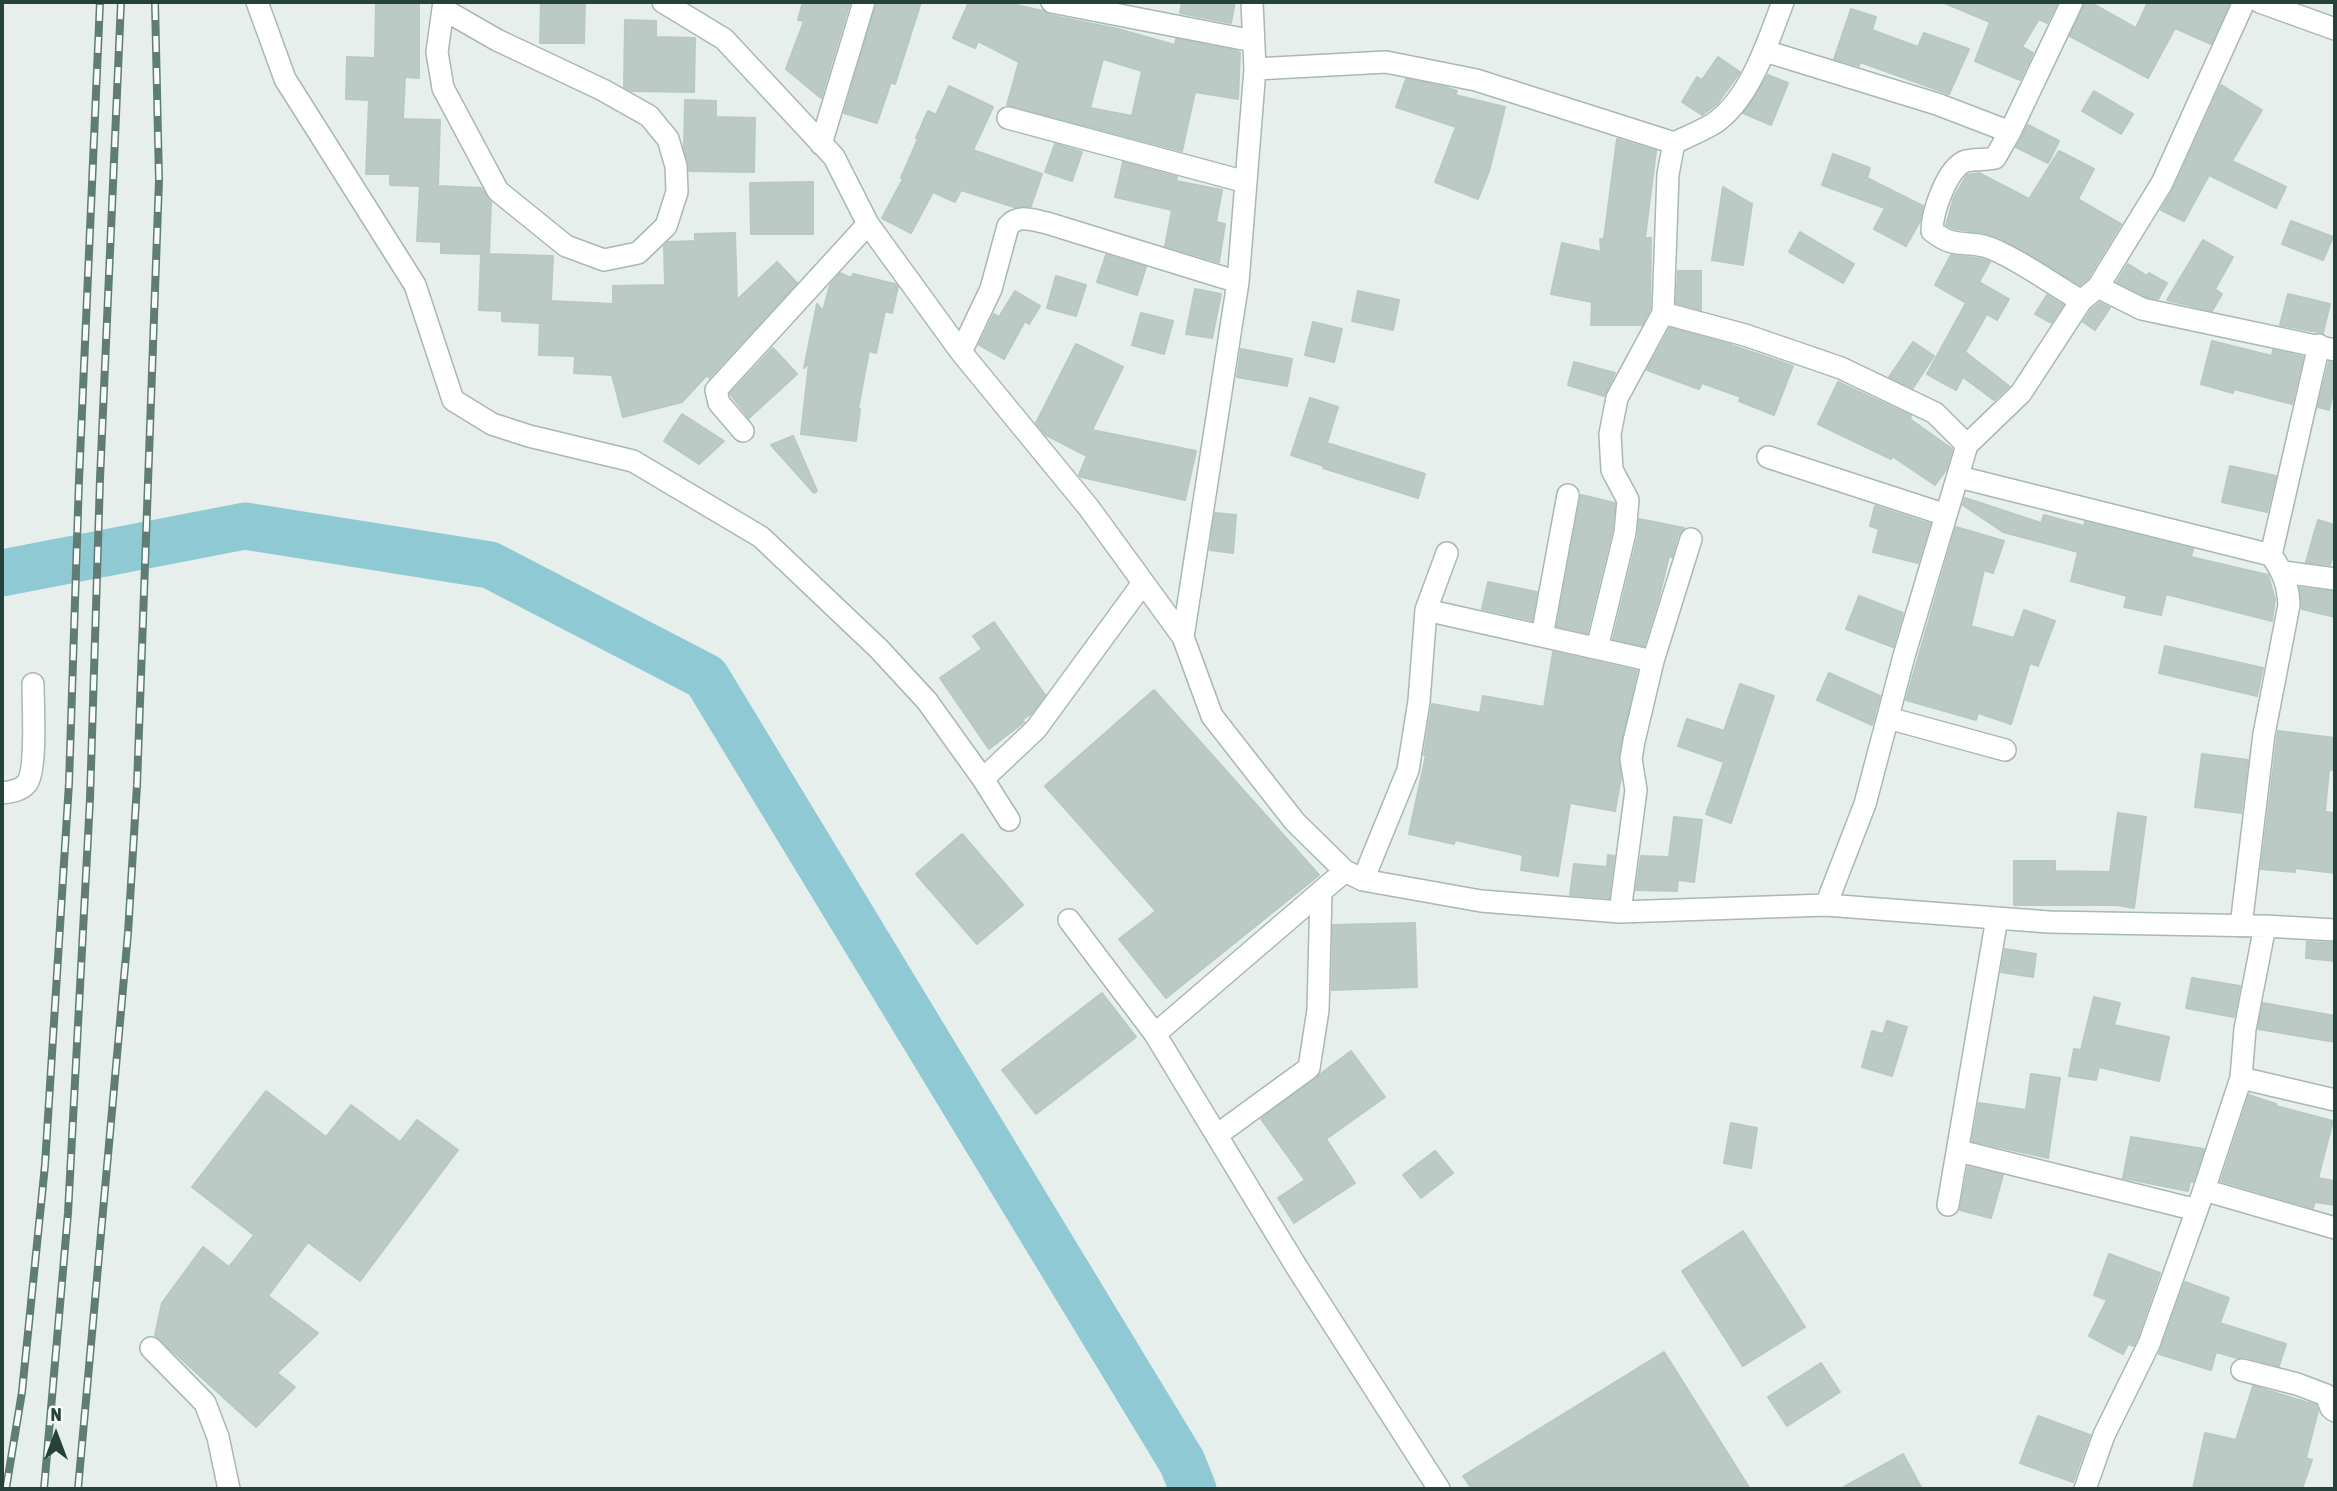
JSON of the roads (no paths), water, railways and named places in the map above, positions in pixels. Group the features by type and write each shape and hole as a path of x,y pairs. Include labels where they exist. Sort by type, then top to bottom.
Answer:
{"street":[{"path":"257,2 285,79 415,285 453,400 492,424 633,461 761,537 879,649 927,701 1009,820"},
{"path":"663,2 723,39 834,158 868,224 961,352 1089,508 1183,637 1212,716 1295,822 1354,876 1481,901 1620,912 1826,905 2049,922 2335,930"},
{"path":"821,144 864,2"},
{"path":"1052,2 1253,41"},
{"path":"1183,637 1238,282 1255,69 1252,2"},
{"path":"1255,69 1386,62 1476,80 1674,143 1715,123 1739,98 1765,51 1783,2"},
{"path":"2072,2 1995,158 1966,161 1958,166 1939,198 1932,231 1961,245 1984,246 2081,300"},
{"path":"1826,905 1866,804 1888,718 1967,445 2021,393 2081,300 2098,287 2162,183 2244,2"},
{"path":"2260,2 2335,29"},
{"path":"443,5 497,40 603,90 649,116 656,123 668,139 676,166 677,191 666,226 638,253 604,260 566,246 498,191 443,88 436,52 443,5"},
{"path":"1765,51 1937,104 2010,132"},
{"path":"1008,118 1246,182"},
{"path":"1597,648 1625,533 1628,500 1612,470 1610,435 1617,398 1663,313 1668,174 1674,143"},
{"path":"961,352 991,289 1009,226 1014,220 1021,218 1047,223 1238,282"},
{"path":"743,430 719,403 716,390 868,224"},
{"path":"2098,287 2142,309 2327,348 2277,563 2288,586 2289,605 2264,734 2241,926"},
{"path":"1663,313 1745,335 1841,368 1935,413 1967,445"},
{"path":"1768,457 1946,515"},
{"path":"1959,477 2335,579"},
{"path":"1542,636 1568,495"},
{"path":"1620,912 1636,790 1631,758 1653,661 1691,539"},
{"path":"1156,1034 1321,892 1354,876 1408,770 1419,701 1426,610 1447,553"},
{"path":"983,779 1036,729 1143,583"},
{"path":"1426,610 1653,661"},
{"path":"2,793 20,789 30,776 33,761 33,684"},
{"path":"1888,718 2005,750"},
{"path":"1217,1135 1309,1068 1318,1010 1321,892"},
{"path":"1948,1205 1997,918"},
{"path":"1069,920 1156,1034 1296,1266 1439,1489"},
{"path":"2085,1489 2104,1435 2149,1344 2241,1078 2245,1029 2265,926"},
{"path":"2241,1078 2335,1100"},
{"path":"1959,1151 2335,1228"},
{"path":"151,1348 205,1403 218,1437 229,1489"},
{"path":"2242,1370 2297,1384 2326,1395 2335,1411"}],"waterway":[{"path":"2,573 245,526 490,565 706,677 1182,1462 1193,1489"}],"railway":[{"path":"6,1489 22,1392 45,1165 69,783 100,2"},
{"path":"44,1489 68,1213 90,799 100,479 121,2"},
{"path":"78,1489 128,933 137,785 159,180 155,2"}]}
